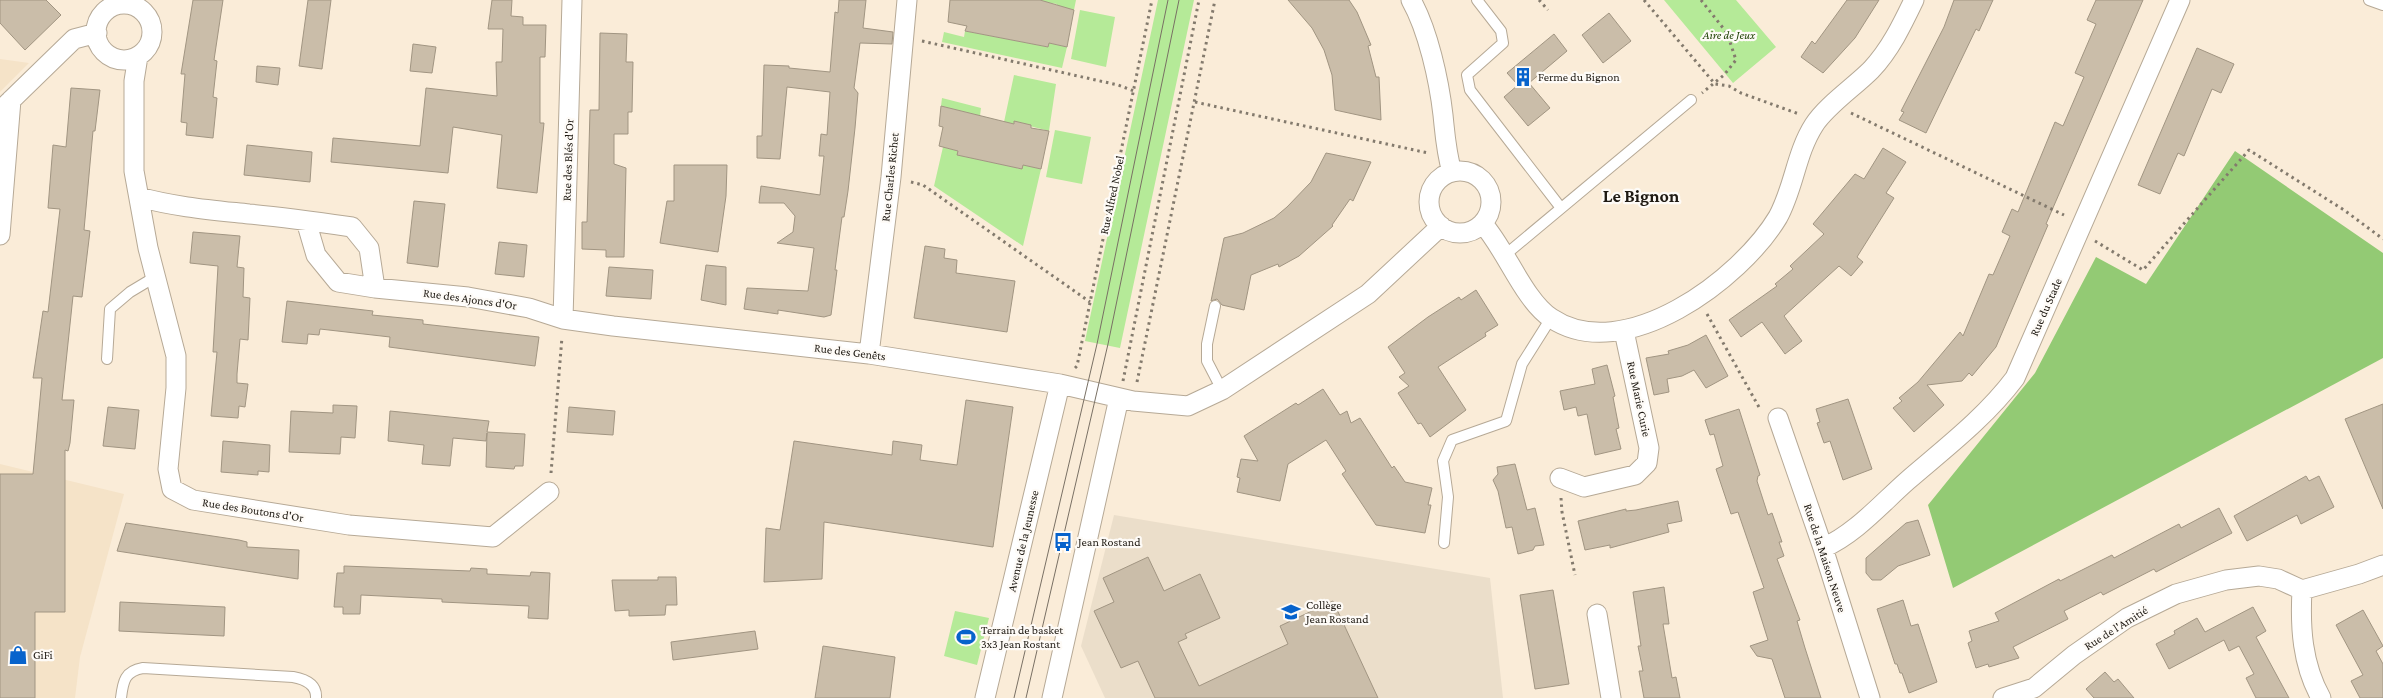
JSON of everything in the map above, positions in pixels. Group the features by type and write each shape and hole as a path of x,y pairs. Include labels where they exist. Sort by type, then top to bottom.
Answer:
{"street":[{"name":"Rue des Blés d'Or","path":"563,319 572,0"},
{"name":"Rue Charles Richet","path":"868,354 891,177 907,0"},
{"path":"1411,0 1425,34 1433,64 1443,113 1446,151 1452,172"},
{"path":"1483,224 1494,235 1530,295 1551,318 1582,331 1624,331 1669,314 1700,297 1729,276 1754,250 1778,216 1814,125 1872,68 1897,35 1914,0"},
{"name":"Rue du Stade","path":"1823,548 1837,541 1998,401 2015,378 2180,0"},
{"path":"136,3 148,17 152,26 150,43 138,56 120,59 111,56 98,42 97,33 102,16 108,9 136,3"},
{"path":"0,235 6,106 74,39 97,33"},
{"name":"Rue des Boutons d'Or","path":"138,56 134,81 133,153 139,197 155,277 176,356 176,388 168,469 172,489 193,500 349,525 493,537 549,492"},
{"path":"1462,170 1472,173 1487,186 1492,206 1483,224 1467,232 1449,231 1441,226 1434,219 1429,200 1436,182 1452,172 1462,170"},
{"path":"139,197 166,205 352,227 370,248 376,288"},
{"name":"Rue des Ajoncs d'Or","path":"306,221 316,255 338,282 376,288 468,297 529,308 563,319"},
{"path":"1052,698 1126,400 1188,406 1222,390 1368,294 1441,226"},
{"name":"Rue des Genêts","path":"563,319 868,354 1060,384 1126,400"},
{"name":"Rue Marie Curie","path":"1560,478 1584,487 1635,475 1647,463 1649,448 1624,331"},
{"name":"Avenue de la Jeunesse","path":"985,698 1060,384"},
{"name":"Rue de la Maison Neuve","path":"1778,418 1823,548 1870,698"},
{"path":"2321,698 2316,689 2301,640 2302,590 2359,574 2383,565"},
{"name":"Rue de l'Amitié","path":"2003,698 2038,693 2074,655 2127,618 2176,594 2226,580 2259,576 2278,579 2302,590"},
{"path":"1597,614 1611,698"}],"lane":[{"path":"1477,0 1501,32 1503,43 1467,75 1470,90 1561,208"},
{"path":"2369,0 2383,5"},
{"path":"1505,255 1691,100"},
{"path":"107,359 110,310 130,292 155,277"},
{"path":"1215,306 1207,344 1207,361 1222,390"},
{"path":"1444,543 1448,497 1444,461 1452,440 1506,421 1522,364 1551,318"},
{"path":"121,698 126,676 132,670 143,668 293,677 306,680 311,684 316,693 316,698"}],"path":[{"name":"Rue Alfred Nobel","path":"1060,384 1077,366 1152,0"},
{"path":"1126,400 1199,0"},
{"path":"1126,400 1195,102 1215,0"},
{"path":"1538,0 1548,10"},
{"path":"1644,0 1715,84 1729,86 1741,93 1803,116"},
{"path":"1691,100 1715,84 1735,64 1735,53 1728,33 1701,0"},
{"path":"904,37 1109,83 1134,91"},
{"path":"1195,102 1433,155 1446,151"},
{"path":"1833,106 2081,229 2143,270 2248,150 2344,210 2383,240"},
{"path":"891,177 923,185 1090,302"},
{"path":"1700,297 1713,326 1760,409 1778,418"},
{"path":"549,492 558,409 563,319"},
{"path":"1560,478 1562,512 1575,575"}],"shaded area":[{"path":"0,59 29,63 0,92"},
{"path":"0,464 124,494 80,657 75,698 0,698"},
{"name":"Collège Jean Rostand","path":"1114,515 1490,578 1503,698 1105,698 1081,646"}],"green space":[{"path":"1029,0 1076,0 1074,10 1057,6 1057,4"},
{"path":"1158,0 1194,0 1120,348 1085,341"},
{"name":"Aire de Jeux","path":"1664,0 1736,0 1776,47 1733,83"},
{"path":"1080,10 1115,17 1106,67 1071,59"},
{"path":"965,31 1048,47 1049,43 1067,47 1062,68 942,42 944,32 964,37"},
{"path":"1014,75 1056,84 1049,131 1014,122 1014,124 1004,122"},
{"path":"942,98 981,108 980,116 941,106"},
{"path":"1055,130 1091,137 1082,184 1046,177"},
{"path":"943,147 958,151 958,155 1021,169 1023,165 1041,169 1023,246 934,186"},
{"path":"2235,151 2383,253 2383,358 1953,588 1928,505 2035,373 2096,257 2146,284"},
{"name":"Terrain de basket 3x3 Jean Rostant","path":"955,611 989,618 977,665 944,656"}],"building":[{"path":"0,0 46,0 61,15 25,50 0,23"},
{"path":"193,0 223,0 214,60 217,61 213,97 217,98 213,138 186,135 187,123 181,122 185,74 181,74"},
{"path":"308,0 331,0 322,69 299,66"},
{"path":"492,0 512,0 511,16 523,17 523,25 546,25 545,57 540,57 540,123 544,123 537,193 497,188 502,135 453,127 448,173 331,162 333,138 420,146 426,88 497,96 496,62 502,62 503,29 488,29"},
{"path":"839,0 866,0 863,28 893,32 892,44 860,43 854,88 858,93 855,128 848,191 844,217 842,217 835,270 837,270 831,315 824,317 778,310 778,314 744,309 747,288 808,291 814,248 777,243 793,232 795,216 784,203 759,203 761,186 820,195 824,156 819,156 821,134 827,135 830,92 787,87 780,159 757,158 757,136 762,136 764,65 789,66 789,68 830,72 835,12 838,13"},
{"path":"950,0 1040,0 1074,10 1067,47 1049,43 1048,47 965,31 967,26 948,22"},
{"path":"1288,0 1349,0 1357,12 1371,45 1368,46 1376,77 1379,77 1381,120 1335,110 1332,75 1324,50 1312,28"},
{"path":"1847,0 1879,0 1855,38 1823,73 1801,57 1812,41 1815,44"},
{"path":"1954,0 1993,0 1979,31 1976,29 1926,133 1899,120 1904,112 1901,111 1944,27"},
{"path":"2096,0 2143,0 2046,224 2048,225 1996,347 1972,376 1969,373 1962,381 1927,385 1944,405 1914,432 1893,408 1902,401 1899,398 1918,382 1960,332 1963,336 1989,274 1993,275 2010,236 2002,232 2012,209 2018,212 2055,122 2063,126 2084,77 2075,73 2096,24 2087,20"},
{"path":"1609,13 1631,41 1603,63 1582,35"},
{"path":"600,33 627,34 626,62 633,62 632,112 628,112 628,134 614,134 614,164 626,168 624,257 606,257 606,250 582,249 582,222 587,222 590,110 599,110"},
{"name":"Ferme du Bignon","path":"1554,34 1567,51 1529,83 1550,108 1528,126 1504,97 1518,85 1507,73"},
{"path":"413,44 436,47 432,73 410,71"},
{"path":"2197,48 2234,64 2221,93 2212,89 2184,156 2178,153 2160,194 2138,185"},
{"path":"257,66 280,68 278,85 256,82"},
{"path":"71,88 100,90 95,131 93,131 84,230 90,231 82,297 73,296 62,400 74,400 70,443 68,451 65,450 65,612 35,612 35,698 0,698 0,474 33,474 42,378 33,378 43,311 48,312 60,209 48,208 53,145 66,147"},
{"path":"941,106 1014,124 1014,121 1031,125 1031,128 1049,131 1041,169 1023,165 1022,169 957,155 958,151 939,146 943,127 939,126"},
{"path":"247,145 312,152 310,182 244,175"},
{"path":"1883,148 1906,162 1886,193 1894,198 1857,257 1863,262 1851,276 1839,266 1784,316 1802,341 1785,354 1762,322 1741,337 1729,320 1777,286 1775,284 1793,269 1790,266 1824,234 1813,224 1855,174 1864,179"},
{"path":"1326,153 1371,162 1353,201 1350,199 1333,226 1299,256 1279,267 1278,264 1251,275 1244,310 1222,305 1217,299 1211,301 1224,238 1243,233 1274,218 1311,182"},
{"path":"674,165 727,165 726,196 718,252 660,243 667,201 674,201"},
{"path":"414,201 445,204 438,267 407,263"},
{"path":"193,232 240,236 237,267 244,268 243,297 250,298 248,340 240,339 237,374 237,383 248,384 245,407 239,406 238,418 211,416 217,352 213,352 218,266 190,263"},
{"path":"499,242 527,245 524,277 495,274"},
{"path":"925,246 945,249 944,258 957,260 956,273 1015,281 1007,332 914,318"},
{"path":"706,265 726,267 726,305 701,300"},
{"path":"609,267 653,270 651,299 606,296"},
{"path":"1476,290 1498,325 1485,333 1486,336 1438,367 1466,410 1430,437 1421,423 1418,424 1398,393 1409,386 1399,377 1405,373 1388,347 1428,317 1459,297 1461,300"},
{"path":"287,301 373,311 372,315 423,320 423,324 539,337 535,366 389,347 390,337 320,329 319,335 308,334 307,344 282,342"},
{"path":"1706,335 1728,376 1706,388 1694,370 1682,376 1667,379 1669,392 1654,395 1646,358 1669,354 1668,351 1688,345"},
{"path":"1607,365 1615,396 1613,397 1619,428 1616,429 1621,449 1595,455 1587,414 1578,416 1576,407 1564,410 1560,391 1595,384 1592,369"},
{"path":"1323,389 1340,415 1347,411 1351,423 1360,418 1392,468 1394,466 1405,482 1432,488 1428,505 1431,505 1425,533 1376,525 1342,474 1346,471 1326,440 1288,464 1280,501 1237,492 1240,478 1237,477 1241,459 1258,461 1244,436 1296,403 1298,405"},
{"path":"1848,399 1872,469 1843,480 1830,441 1824,443 1817,423 1820,422 1816,409"},
{"path":"966,400 1013,407 993,547 824,522 822,579 764,582 766,528 780,530 794,441 892,455 893,441 922,445 920,460 957,465"},
{"path":"2383,404 2383,509 2345,419"},
{"path":"333,405 357,406 355,438 341,437 340,454 289,452 291,411 333,413"},
{"path":"108,407 139,410 135,449 103,446"},
{"path":"569,407 615,411 613,435 567,432"},
{"path":"1739,409 1760,475 1757,481 1768,515 1772,513 1782,542 1779,542 1784,556 1777,559 1800,620 1797,621 1821,698 1785,698 1772,659 1757,656 1750,646 1768,640 1753,592 1764,588 1738,512 1731,514 1716,469 1723,466 1714,434 1710,435 1705,420"},
{"path":"390,411 489,421 487,432 525,434 523,466 515,466 514,469 486,467 487,433 486,441 453,438 450,466 422,464 424,445 388,441"},
{"path":"223,441 270,445 269,472 258,471 258,475 221,472"},
{"path":"1515,464 1527,510 1535,508 1544,545 1535,546 1533,550 1518,554 1512,527 1506,528 1498,491 1493,480 1498,474 1497,467"},
{"path":"2306,476 2309,481 2319,476 2334,507 2301,524 2297,515 2247,541 2234,516"},
{"path":"1678,501 1682,521 1667,524 1669,532 1610,548 1610,545 1585,550 1578,521 1626,509 1626,511 1636,510"},
{"path":"2219,508 2232,533 2156,572 2154,569 2103,595 2101,592 2064,611 2068,619 2013,647 2019,658 1989,667 1988,664 1976,668 1968,643 1972,641 1969,631 1999,621 1995,613 2059,579 2060,581 2112,555 2114,558 2179,524 2181,528"},
{"path":"1918,520 1930,555 1898,566 1881,580 1872,580 1866,573 1866,558 1906,523"},
{"path":"126,523 239,540 247,542 247,547 299,550 298,579 117,551"},
{"path":"1148,557 1164,591 1200,574 1220,618 1185,634 1187,638 1178,642 1199,686 1288,644 1280,626 1333,601 1378,698 1155,698 1138,661 1121,668 1094,611 1114,602 1103,578"},
{"path":"344,566 470,571 471,568 487,569 487,574 530,576 531,572 550,573 548,619 528,618 529,606 442,602 442,599 361,595 360,614 343,614 343,607 334,607 337,573 344,573"},
{"path":"658,577 676,577 677,605 666,605 665,615 629,616 629,610 615,611 612,580 658,580"},
{"path":"1664,587 1669,624 1663,624 1672,678 1676,677 1680,698 1644,698 1639,671 1643,671 1638,646 1641,646 1633,592"},
{"path":"1553,590 1569,684 1535,689 1520,595"},
{"path":"1903,600 1911,626 1918,624 1937,682 1909,693 1902,673 1900,673 1897,664 1895,664 1877,609"},
{"path":"120,602 225,607 224,636 119,631"},
{"path":"2253,607 2266,631 2256,637 2289,698 2256,698 2246,678 2254,674 2239,646 2229,651 2224,640 2169,669 2156,644 2175,634 2174,631 2197,618 2205,632"},
{"path":"2363,610 2383,646 2376,651 2383,664 2383,698 2360,698 2351,681 2363,675 2336,625"},
{"path":"755,631 758,649 673,660 671,642"},
{"path":"823,646 895,657 890,698 815,698"},
{"path":"2105,672 2114,682 2118,679 2134,698 2094,698 2086,689"}],"tram line":[{"path":"1014,698 1097,344 1168,0"},
{"path":"1026,698 1108,344 1179,0"}],"place":[{"name":"Ferme du Bignon","path":"1523,77"},
{"name":"Jean Rostand","path":"1063,542"},
{"name":"Collège Jean Rostand","path":"1291,612"},
{"name":"Terrain de basket 3x3 Jean Rostant","path":"966,637"},
{"name":"GiFi","path":"18,655"}],"district":[{"name":"Le Bignon","path":"1641,196"}]}
